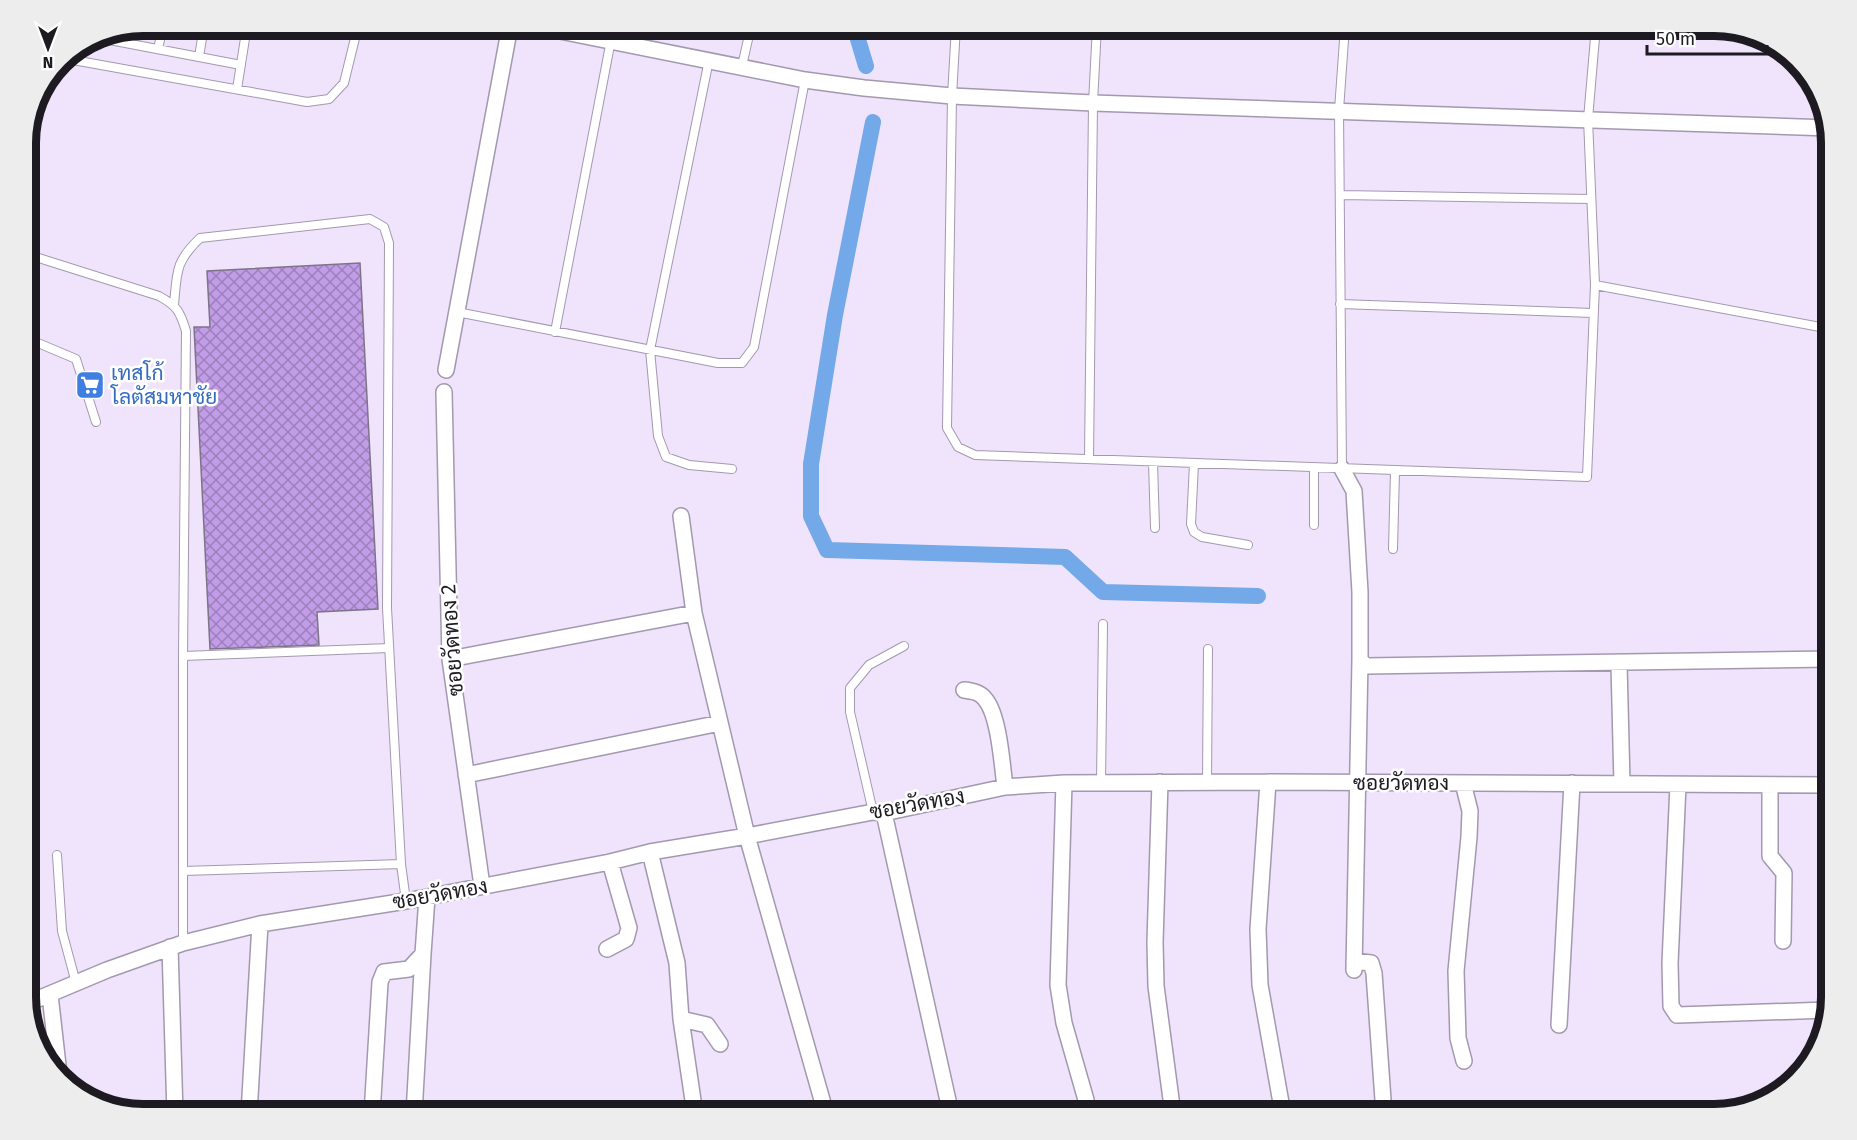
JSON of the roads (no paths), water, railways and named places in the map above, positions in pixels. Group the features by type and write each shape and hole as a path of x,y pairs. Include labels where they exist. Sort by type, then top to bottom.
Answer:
{"street":[{"path":"446,370 508,36"},
{"path":"594,36 805,80 952,96 1093,103 1820,128"},
{"name":"ซอยวัดทอง 2","path":"444,392 450,659 482,886"},
{"path":"1341,469 1354,491 1360,591 1354,965 1371,963 1374,973 1383,1104"},
{"path":"681,516 694,613 747,836 823,1104"},
{"path":"450,659 694,613"},
{"path":"1360,660 1366,666 1821,659"},
{"path":"1619,664 1622,784"},
{"path":"964,690 974,691 984,697 992,711 1005,787"},
{"path":"466,776 720,723"},
{"path":"1160,782 1155,942 1156,986 1172,1104"},
{"name":"ซอยวัดทอง","path":"36,1000 177,945 260,924 406,901 610,862 650,852 1005,787 1064,783 1160,782 1821,785"},
{"path":"1268,782 1258,929 1260,985 1281,1104"},
{"path":"1064,783 1058,985 1064,1023 1086,1100"},
{"path":"1463,783 1470,811 1456,971 1458,1038 1464,1061"},
{"path":"1559,1025 1572,783"},
{"path":"1678,784 1670,963 1671,1006 1677,1015 1820,1010"},
{"path":"1770,785 1770,856 1784,873 1783,941"},
{"path":"878,812 949,1104"},
{"path":"650,852 677,963 681,1019 694,1104"},
{"path":"607,949 626,939 629,928 610,862"},
{"path":"415,1104 427,897"},
{"path":"250,1104 260,924"},
{"path":"175,1104 177,945"},
{"path":"373,1104 380,982 384,972 409,969 423,954"},
{"path":"50,995 58,1061"},
{"path":"681,1019 707,1025 720,1044"}],"lane":[{"path":"158,50 161,36"},
{"path":"199,57 202,36"},
{"path":"237,89 245,36"},
{"path":"78,61 308,102 329,99 344,83 356,36"},
{"path":"742,66 749,36"},
{"path":"955,36 952,96 947,428 958,447 975,455 1587,477 1595,285 1588,119 1595,36"},
{"path":"1089,459 1093,103 1096,36"},
{"path":"1341,469 1339,110 1344,36"},
{"path":"555,332 611,40"},
{"path":"113,41 241,65"},
{"path":"709,59 650,350 658,436 666,457 688,465 732,469"},
{"path":"457,312 717,363 742,363 754,347 805,80"},
{"path":"1340,195 1591,199"},
{"path":"174,305 178,266 187,251 200,238 370,219 384,227 389,243 387,608 401,864 406,901"},
{"path":"36,257 159,296 174,305 181,315 186,332 183,871 177,945"},
{"path":"1595,285 1821,327"},
{"path":"1340,304 1593,313"},
{"path":"36,342 76,359 96,422"},
{"path":"1154,462 1155,528"},
{"path":"1194,464 1191,524 1194,532 1202,537 1248,545"},
{"path":"1314,468 1314,525"},
{"path":"1393,549 1395,471"},
{"path":"1101,783 1103,624"},
{"path":"878,812 850,712 850,688 869,665 904,646"},
{"path":"183,656 389,648"},
{"path":"1207,782 1208,649"},
{"path":"57,855 62,931 76,983"},
{"path":"183,871 401,864"}],"waterway":[{"path":"857,36 866,66"},
{"path":"873,122 835,315 811,464 811,516 827,550 1065,557 1103,592 1258,596"}],"place":[{"name":"เทสโก้ โลตัสมหาชัย","path":"90,385"}]}
